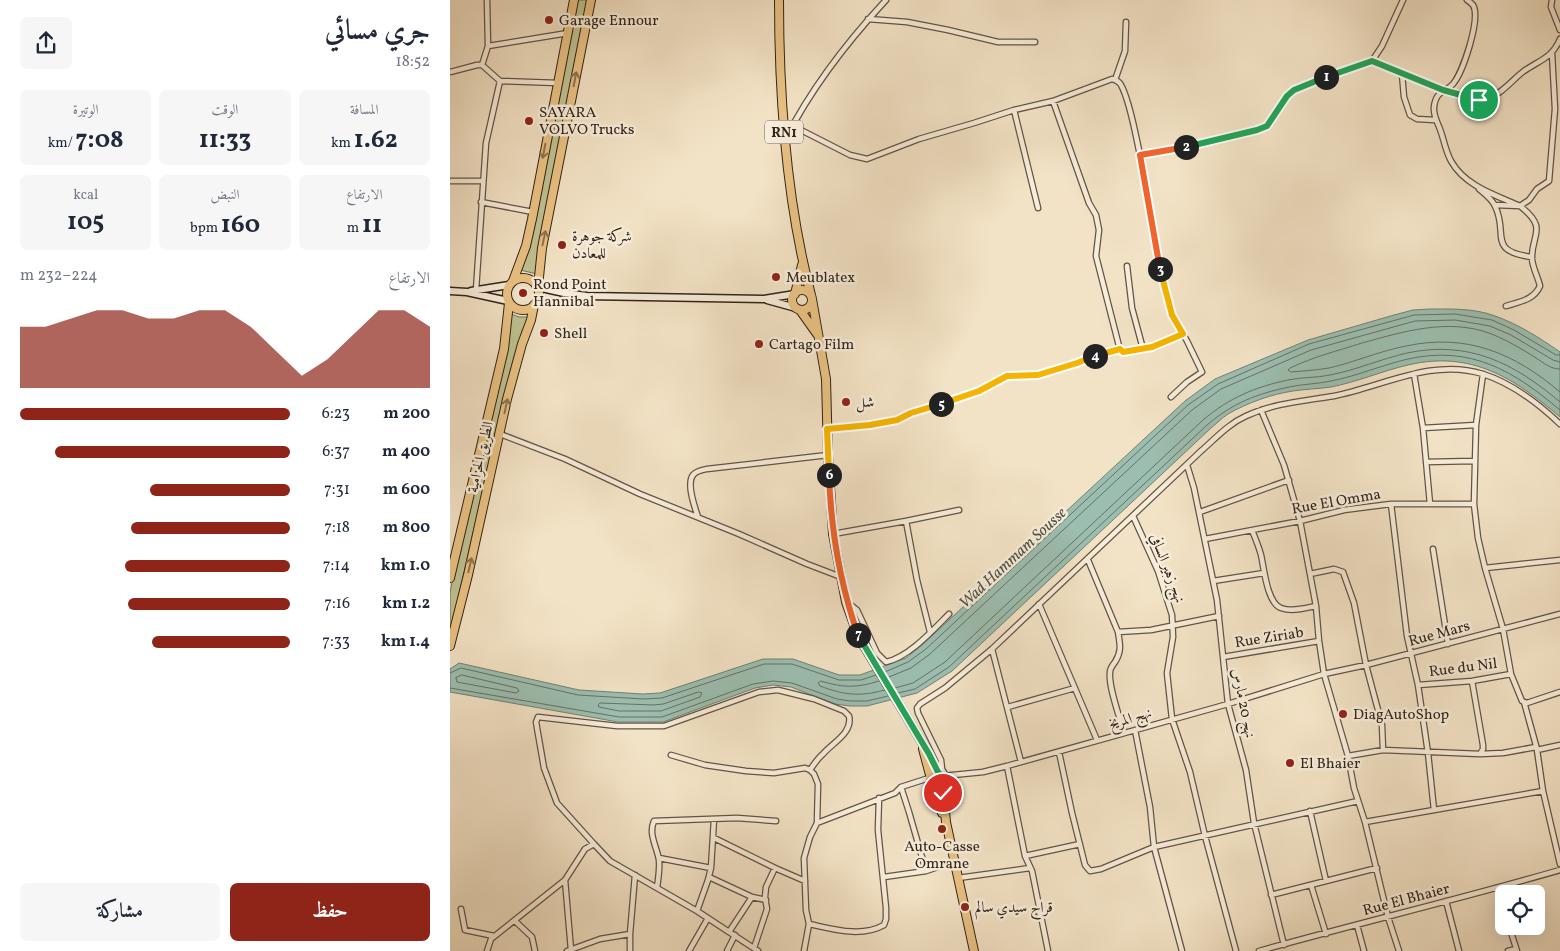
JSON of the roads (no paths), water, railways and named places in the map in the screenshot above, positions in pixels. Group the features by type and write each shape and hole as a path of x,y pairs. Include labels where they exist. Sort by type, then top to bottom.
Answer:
{"main road":[{"name":"الطريق الحزامية","path":"450,578 504,349 509,302 507,293 526,246 574,0"},
{"name":"الطريق الحزامية","path":"450,646 515,367 538,294 537,287 542,248 591,0"},
{"name":"RN1","path":"779,0 779,47 784,142 803,263 812,297 826,379 833,534 846,602 858,636 922,742 937,777 974,951"},
{"name":"RN1","path":"803,263 792,299 819,338"},
{"path":"450,292 467,292 511,283 525,278 537,287 587,296 764,299 795,294 805,290 812,297 810,306 807,309 798,309 764,299"},
{"path":"467,292 509,302 514,307 522,310 535,304 568,301 587,296"}],"street":[{"path":"482,65 488,46 487,0"},
{"path":"784,142 803,106 821,80 868,19 886,0"},
{"path":"1140,155 1176,149 1267,126 1287,96 1294,90 1372,61 1382,46 1403,0"},
{"path":"1467,0 1473,4 1474,10 1473,39 1454,82 1443,90 1436,100 1434,109 1435,120 1451,161 1462,175 1495,205 1500,238 1503,244 1513,254 1532,257"},
{"path":"1552,0 1551,7 1560,30"},
{"path":"868,19 939,28 998,42 1035,42"},
{"path":"1115,80 1125,51 1126,22"},
{"path":"488,46 568,33"},
{"path":"1372,61 1443,90 1479,100 1488,99 1524,71 1552,53 1560,39"},
{"path":"1495,205 1520,206 1529,200 1537,189 1547,184 1550,177 1555,109 1552,53"},
{"path":"450,72 482,65 500,81 558,84"},
{"path":"1402,74 1407,109 1410,115 1417,118 1435,120"},
{"path":"793,126 850,155 867,159 919,139 1014,110 1054,101 1106,81 1115,80 1122,86 1140,155 1161,275 1172,315 1202,372 1187,382 1171,397"},
{"path":"476,290 486,144 500,81"},
{"path":"1054,101 1089,203 1096,215 1099,230 1096,256 1120,349"},
{"path":"1014,110 1038,208"},
{"path":"450,181 482,182"},
{"path":"1476,186 1520,206 1526,210 1537,226 1532,257 1534,272 1539,281 1538,291 1535,295 1524,301 1506,306"},
{"path":"481,202 533,212"},
{"path":"1126,266 1132,308 1143,349"},
{"path":"827,429 870,425 897,420 911,413 979,391 1007,376 1038,375 1099,354 1120,349 1123,352 1152,347 1183,334"},
{"path":"937,777 942,768 940,760 917,708 927,698 964,674 1088,560 1230,425 1245,416 1290,402 1336,395 1430,370 1453,369 1483,374 1508,385 1560,424"},
{"path":"1414,374 1430,504"},
{"path":"1483,374 1476,425 1474,461 1474,504 1478,538 1485,568 1504,629 1511,674 1524,702 1537,749 1560,864"},
{"path":"1261,410 1289,480 1300,521 1316,606 1318,641 1324,674 1348,756 1388,917 1399,951"},
{"path":"1422,428 1476,425"},
{"path":"500,434 565,459 640,494 841,577"},
{"path":"698,518 690,487 690,479 696,472 707,469 828,455"},
{"path":"1426,462 1474,461"},
{"name":"نهج 20 مارس","path":"1187,465 1200,512 1213,581 1219,616 1228,704 1246,770 1254,823 1284,945"},
{"path":"1200,512 1289,480"},
{"path":"1391,504 1410,654 1418,685 1434,810"},
{"name":"Rue El Omma","path":"1205,539 1300,521 1344,510 1391,504 1474,504"},
{"path":"833,534 906,522 959,510"},
{"name":"نهج زهير السافي","path":"1133,516 1158,571 1170,609 1173,637 1167,673 1172,719 1190,772 1236,951"},
{"path":"906,522 917,580 930,632"},
{"path":"1252,530 1274,602 1280,608 1297,609 1316,606"},
{"path":"1433,549 1448,644"},
{"path":"1088,560 1118,632 1121,648 1120,654 1110,669 1109,675 1124,733"},
{"path":"1485,568 1560,560"},
{"path":"1310,574 1334,569 1339,569 1343,572 1354,603 1366,666 1382,725 1383,750"},
{"path":"1213,581 1264,573"},
{"path":"846,602 857,610 877,652 886,662 903,654 920,642 949,614"},
{"path":"1040,604 1097,740"},
{"name":"Rue Mars","path":"1324,674 1366,666 1560,614"},
{"path":"1118,632 1151,630 1219,616"},
{"name":"Rue Ziriab","path":"1223,657 1318,641"},
{"path":"992,649 1021,762"},
{"name":"نهج المريخ","path":"817,822 895,793 901,786 937,777 983,772 1007,766 1228,704 1324,674"},
{"name":"Rue du Nil","path":"1418,685 1472,681 1511,674"},
{"path":"1472,681 1483,745 1480,754"},
{"path":"1008,707 1075,688"},
{"path":"775,868 766,887 767,909 756,950 697,911 610,862 585,832 560,808 544,768 536,722 538,717 617,726 664,726 759,692 785,690 844,711 849,716 850,723 841,738 823,753 810,770"},
{"path":"1524,702 1527,703 1560,692"},
{"path":"1135,730 1150,807 1154,847 1182,951"},
{"path":"1348,756 1383,750 1428,753 1503,753 1560,745"},
{"path":"1059,752 1085,865 1090,871 1101,869 1154,847 1358,801"},
{"path":"671,755 705,765 746,771 774,773 805,768 810,770 816,778 818,784 817,822 804,858 806,910 810,924 804,951"},
{"path":"1007,766 1025,856 1030,868 1048,951"},
{"path":"901,786 926,871"},
{"path":"1365,822 1544,791"},
{"path":"810,924 852,932 873,930 884,925 886,919 884,877 878,830 879,798"},
{"path":"1310,811 1326,881"},
{"path":"657,888 659,858 652,832 654,821 737,818 776,821"},
{"path":"697,911 711,868 714,819"},
{"path":"714,838 805,881"},
{"path":"487,951 494,936 565,880 586,849 594,844"},
{"path":"1025,856 1080,844"},
{"path":"659,858 711,868"},
{"path":"884,877 926,871 955,862"},
{"path":"958,878 1030,868"},
{"path":"1271,895 1376,868"},
{"name":"Rue El Bhaier","path":"1508,885 1560,870"},
{"path":"635,875 630,950 636,951"},
{"path":"709,877 752,897 766,900"},
{"path":"565,880 569,950 600,939 630,934"},
{"path":"1311,885 1326,934"},
{"name":"Rue El Bhaier","path":"1259,951 1495,889"},
{"path":"729,932 752,897"},
{"path":"1446,901 1459,951"},
{"path":"461,909 465,930 494,936"},
{"path":"689,951 708,918"},
{"path":"515,921 532,937 535,951"},
{"path":"1357,925 1364,951"},
{"path":"727,951 735,935"},
{"path":"1508,951 1517,950 1512,935"}],"water":[{"path":"1413,310 1471,310 1487,313 1529,332 1560,352 1560,417 1526,390 1508,379 1472,365 1452,361 1431,361 1408,365 1341,385 1285,392 1251,403 1228,414 1211,428 952,671 917,693 867,706 850,706 835,704 791,687 773,685 755,688 663,722 618,722 450,692 450,669 459,663 579,690 643,694 660,693 763,659 793,659 839,675 860,675 906,658 1185,401 1215,379 1308,340"}],"place":[{"name":"Garage Ennour","path":"549,20"},
{"name":"SAYARA VOLVO Trucks","path":"529,121"},
{"name":"شركة جوهرة للمعادن","path":"562,245"},
{"name":"Meublatex","path":"776,277"},
{"name":"Rond Point Hannibal","path":"523,293"},
{"name":"Shell","path":"544,333"},
{"name":"Cartago Film","path":"759,344"},
{"name":"شل","path":"846,402"},
{"name":"DiagAutoShop","path":"1343,714"},
{"name":"El Bhaier","path":"1290,763"},
{"name":"Auto-Casse Omrane","path":"942,829"},
{"name":"قراج سيدي سالم","path":"965,907"}],"water label":[{"name":"Wad Hammam Sousse","path":"1012,557"}]}
